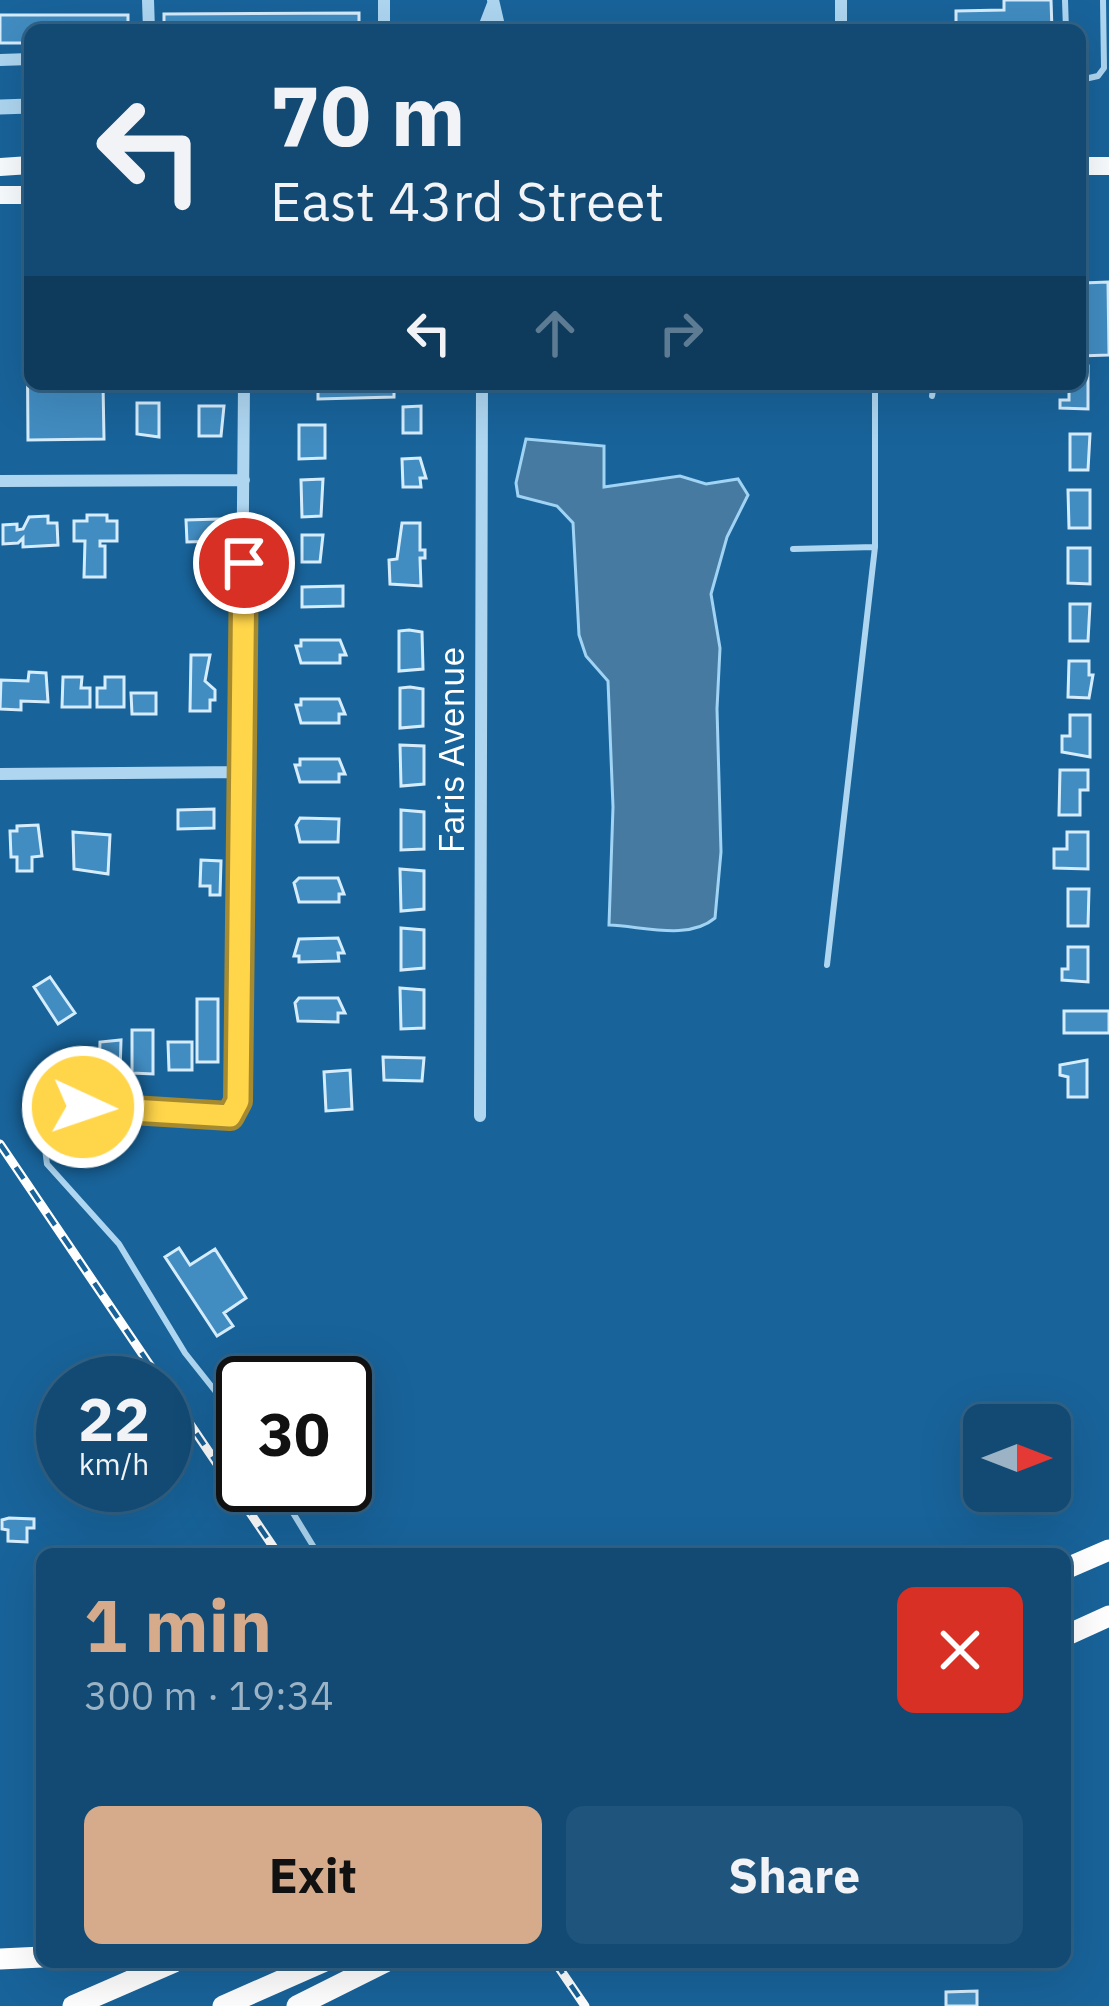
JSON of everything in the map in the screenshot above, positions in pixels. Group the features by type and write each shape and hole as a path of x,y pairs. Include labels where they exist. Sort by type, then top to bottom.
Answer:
{"highway":[{"path":"1071,1566 1109,1550"},
{"path":"1071,1633 1109,1616"},
{"path":"0,1959 36,1957"},
{"path":"73,2006 160,1968"},
{"path":"223,2006 309,1968"},
{"path":"297,2006 373,1968"}],"street":[{"path":"44,1096 83,1107 230,1116 238,1101 244,390"},
{"name":"Faris Avenue","path":"480,1116 482,390"},
{"path":"0,481 244,480"},
{"path":"0,774 244,772"}],"lane":[{"path":"1086,79 1098,76 1104,68 1103,0"},
{"path":"827,965 875,547 875,390"},
{"path":"932,396 933,390"},
{"path":"793,549 875,547"},
{"path":"44,1096 40,1110 47,1164 119,1244 185,1353 216,1392"},
{"path":"292,1512 314,1548"}],"water":[{"path":"526,439 604,446 604,487 680,476 706,484 738,479 748,495 727,537 711,594 720,648 721,852 715,918 704,925 678,931 609,925 613,807 608,681 586,656 579,635 573,523 557,506 518,496 516,483"}],"building":[{"path":"1004,0 1051,0 1052,24 956,24 956,11 1004,10"},
{"path":"359,13 359,24 164,24 164,14"},
{"path":"0,15 128,15 128,24 24,24 24,43 0,43"},
{"path":"1108,282 1109,355 1086,356 1086,283"},
{"path":"1088,366 1088,409 1060,408 1060,400 1069,400 1069,390 1086,390"},
{"path":"28,390 103,390 104,439 28,440"},
{"path":"318,390 394,390 394,397 318,399"},
{"path":"137,403 159,403 159,437 137,434"},
{"path":"199,406 224,406 221,436 199,436"},
{"path":"421,406 421,433 403,433 403,407"},
{"path":"299,425 325,425 325,458 299,459"},
{"path":"1070,434 1090,434 1088,470 1070,470"},
{"path":"420,458 426,478 420,478 421,487 403,487 402,459"},
{"path":"323,479 321,516 302,517 301,480"},
{"path":"1068,490 1090,490 1090,528 1069,528"},
{"path":"87,515 107,515 107,521 117,521 117,541 100,541 105,546 105,577 84,577 85,541 74,541 74,521 87,521"},
{"path":"48,516 48,523 57,523 58,545 23,547 23,538 3,544 3,525 17,524 17,530 23,529 29,517"},
{"path":"220,519 221,541 187,542 186,520"},
{"path":"402,523 420,523 420,550 425,550 425,558 420,558 421,586 390,584 389,560 397,559"},
{"path":"302,535 323,535 320,562 302,562"},
{"path":"1068,548 1090,548 1090,584 1068,583"},
{"path":"343,586 343,606 302,607 302,587"},
{"path":"1070,604 1090,604 1088,641 1070,641"},
{"path":"399,631 422,632 423,669 399,671"},
{"path":"301,640 340,640 346,655 340,655 340,663 301,663 296,646 301,646"},
{"path":"191,655 210,655 205,681 215,690 215,700 210,700 210,711 190,711"},
{"path":"1069,661 1089,661 1089,675 1093,675 1089,698 1068,697"},
{"path":"29,672 46,673 48,702 21,701 21,710 0,709 1,680 28,681"},
{"path":"63,677 82,677 81,688 90,688 90,707 62,707"},
{"path":"105,677 124,677 124,707 97,707 97,688 105,688"},
{"path":"400,688 423,689 423,726 400,728"},
{"path":"131,693 156,693 156,714 132,714"},
{"path":"301,699 339,699 345,714 339,714 339,723 301,723 296,705 301,705"},
{"path":"1070,715 1090,715 1090,757 1062,752 1062,736 1070,736"},
{"path":"400,745 424,746 424,784 401,786"},
{"path":"300,759 339,759 345,774 339,774 339,782 300,782 295,765 300,765"},
{"path":"1060,770 1088,770 1088,790 1080,790 1080,815 1059,815"},
{"path":"214,809 214,828 178,829 178,810"},
{"path":"401,810 424,812 424,849 401,850"},
{"path":"300,818 339,819 338,842 300,842 296,825"},
{"path":"38,825 42,856 32,857 32,871 17,871 10,831"},
{"path":"73,832 110,835 108,874 74,869"},
{"path":"1067,832 1088,832 1088,869 1054,868 1054,849 1067,849"},
{"path":"201,860 221,861 220,895 210,895 210,886 200,886"},
{"path":"400,869 424,871 424,909 401,911"},
{"path":"299,878 338,878 344,894 339,894 339,902 299,902 294,883"},
{"path":"1068,889 1089,889 1088,926 1068,926"},
{"path":"401,928 424,930 424,968 401,970"},
{"path":"338,938 344,953 338,953 339,961 299,962 299,956 294,956 299,939"},
{"path":"1068,947 1088,947 1088,982 1062,980 1062,969 1068,969"},
{"path":"50,977 75,1013 58,1024 34,987"},
{"path":"400,988 424,990 424,1028 401,1029"},
{"path":"299,998 338,998 345,1013 338,1013 338,1022 298,1021 295,1003"},
{"path":"197,999 218,999 218,1062 197,1062"},
{"path":"1064,1011 1109,1011 1109,1033 1064,1033"},
{"path":"132,1030 153,1030 153,1074 132,1073"},
{"path":"121,1040 120,1073 99,1072 100,1042"},
{"path":"168,1042 192,1042 192,1070 169,1070"},
{"path":"383,1057 424,1058 422,1081 384,1080"},
{"path":"1087,1060 1087,1097 1068,1097 1068,1077 1060,1075 1060,1065"},
{"path":"350,1070 352,1109 326,1111 324,1072"},
{"path":"179,1248 190,1265 215,1249 246,1298 224,1313 233,1326 217,1336 165,1257"},
{"path":"34,1519 34,1528 27,1528 27,1542 8,1541 2,1520"},
{"path":"977,1991 977,2006 946,2006 946,1992"}],"railway":[{"path":"0,1144 144,1356"},
{"path":"192,1427 274,1548"},
{"path":"559,1968 585,2006"}],"route":[{"path":"83,1107 230,1116 238,1101 244,563"}]}
